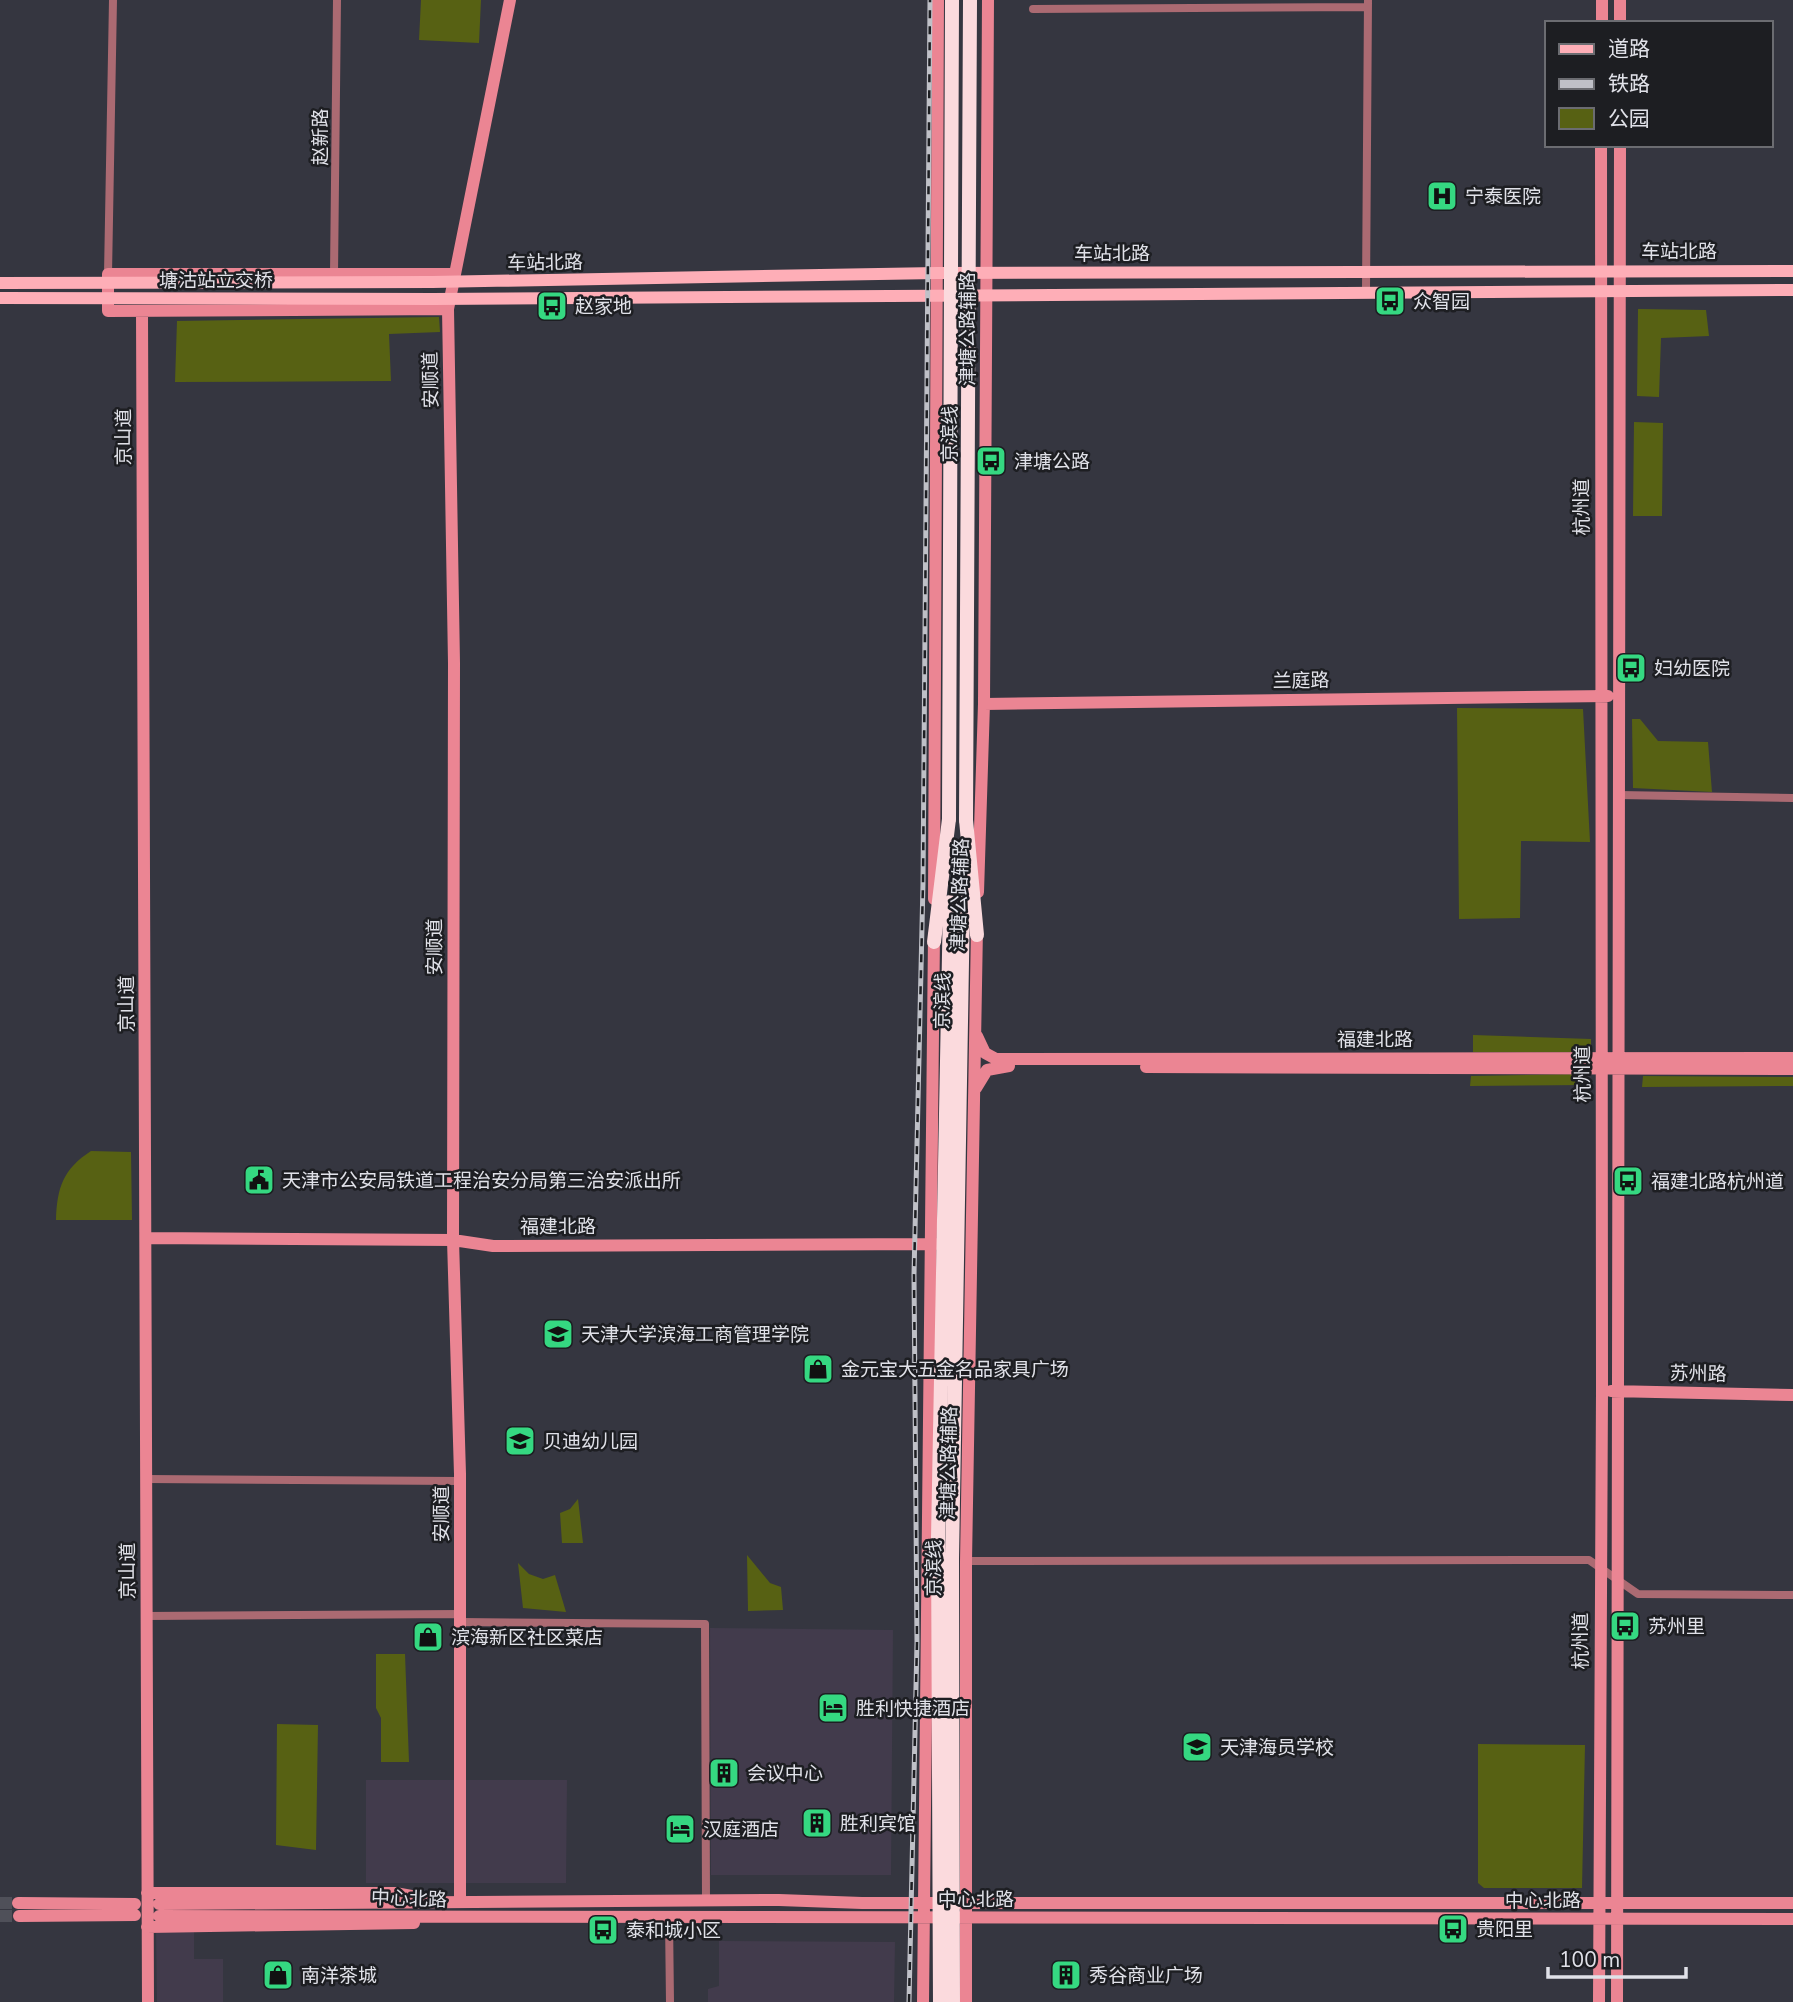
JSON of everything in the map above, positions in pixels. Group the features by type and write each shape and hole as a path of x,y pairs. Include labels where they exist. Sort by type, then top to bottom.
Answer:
{"highway":[{"name":"京滨线","path":"952,0 948,819 957,902 952,1559 953,2002"},
{"name":"京滨线","path":"940,2002 938,1538 957,902 966,820 970,0"},
{"path":"934,942 948,819"},
{"path":"966,820 977,935"}],"main road":[{"name":"安顺道","path":"460,1900 461,1618 453,1240 453,663 449,304 510,0"},
{"name":"津塘公路辅路","path":"923,2002 934,942 938,0"},
{"name":"津塘公路辅路","path":"966,2002 966,1561 973,1094 984,704 988,0"},
{"path":"1602,0 1602,21"},
{"path":"1620,0 1620,21"},
{"name":"杭州道","path":"1601,147 1600,1880 1617,1944 1617,2002"},
{"name":"杭州道","path":"1610,1912 1618,1881 1620,147"},
{"name":"车站北路","path":"432,282 453,278 937,273 1793,271"},
{"path":"449,304 108,311 108,274 334,274 453,278"},
{"name":"塘沽站立交桥","path":"0,283 432,282"},
{"name":"车站北路","path":"432,299 449,304 1366,291 1793,290"},
{"name":"塘沽站立交桥","path":"0,298 432,299"},
{"name":"京山道","path":"142,312 148,2002"},
{"name":"兰庭路","path":"984,704 1619,696"},
{"name":"福建北路","path":"975,1029 981,1048 996,1059 1620,1062 1793,1058"},
{"name":"福建北路","path":"973,1094 982,1074 996,1066 1602,1062"},
{"name":"福建北路","path":"1620,1062 1793,1069"},
{"name":"福建北路","path":"146,1238 453,1240 493,1246 971,1244"},
{"name":"苏州路","path":"1602,1390 1793,1395"},
{"path":"964,1867 974,1890 987,1898 1001,1901"},
{"path":"948,1901 958,1886 964,1867"},
{"path":"891,1902 914,1892 923,1869"},
{"path":"1618,1881 1625,1897 1639,1903"},
{"path":"147,1893 394,1893 442,1901"},
{"name":"中心北路","path":"1610,1912 965,1919 923,1911 891,1902 706,1900 460,1900 159,1910 442,1918 890,1918 923,1911 948,1901 1582,1903 1641,1920 1793,1919"},
{"path":"1599,2002 1599,1946 1610,1912 1639,1903 1793,1903"},
{"path":"19,1910 135,1909"},
{"path":"147,1927 397,1925 442,1918"},
{"path":"1617,1944 1622,1928 1641,1920"}],"street":[{"path":"108,274 113,0"},
{"name":"赵新路","path":"334,274 337,0"},
{"path":"1033,9 1368,3 1366,291"},
{"path":"1619,795 1793,799"},
{"path":"146,1479 460,1481"},
{"path":"966,1561 1589,1560 1638,1594 1793,1595"},
{"path":"147,1616 461,1618 705,1624 706,1900"},
{"path":"669,1919 670,2002"}],"shaded area":[{"name":"胜利宾馆","path":"710,1628 893,1630 891,1875 711,1875"},
{"path":"366,1780 567,1780 566,1883 366,1883"},
{"path":"156,1927 194,1927 194,1959 223,1959 223,2002 157,2002"},
{"path":"719,1941 895,1942 894,2002 708,2002 708,1989 719,1986"}],"green space":[{"path":"421,0 481,0 479,43 419,40"},
{"path":"1638,309 1706,310 1709,336 1661,338 1659,397 1637,396"},
{"path":"439,317 440,332 389,334 391,381 175,382 177,321"},
{"path":"1634,422 1663,423 1662,516 1633,516"},
{"path":"1457,708 1583,709 1590,842 1521,841 1520,918 1459,919"},
{"path":"1632,719 1640,719 1658,741 1708,742 1712,792 1633,788"},
{"path":"1473,1035 1591,1039 1591,1052 1473,1052"},
{"path":"1587,1074 1587,1085 1470,1086 1471,1076"},
{"path":"1643,1076 1793,1077 1793,1086 1642,1087"},
{"path":"91,1151 131,1152 132,1220 56,1220 63,1180 74,1165"},
{"path":"578,1499 583,1543 562,1543 560,1513 570,1509"},
{"path":"747,1555 770,1583 781,1587 783,1610 748,1611"},
{"path":"518,1563 529,1574 543,1579 555,1575 566,1612 523,1608"},
{"path":"376,1654 405,1654 409,1762 381,1762 381,1718 376,1708"},
{"path":"277,1724 318,1725 316,1850 276,1845"},
{"path":"1478,1744 1585,1745 1582,1888 1484,1888 1478,1883"}],"tunnel":[{"path":"0,1903 18,1903"},
{"path":"0,1916 19,1916"}],"railway":[{"path":"909,2002 917,1642 914,1275 923,883 930,0"}],"place":[{"name":"宁泰医院","path":"1442,196"},
{"name":"众智园","path":"1390,301"},
{"name":"赵家地","path":"552,306"},
{"name":"津塘公路","path":"991,461"},
{"name":"妇幼医院","path":"1631,668"},
{"name":"天津市公安局铁道工程治安分局第三治安派出所","path":"259,1180"},
{"name":"福建北路杭州道","path":"1628,1181"},
{"name":"天津大学滨海工商管理学院","path":"558,1334"},
{"name":"金元宝大五金名品家具广场","path":"818,1369"},
{"name":"贝迪幼儿园","path":"520,1441"},
{"name":"苏州里","path":"1625,1626"},
{"name":"滨海新区社区菜店","path":"428,1637"},
{"name":"胜利快捷酒店","path":"833,1708"},
{"name":"天津海员学校","path":"1197,1747"},
{"name":"会议中心","path":"724,1773"},
{"name":"胜利宾馆","path":"817,1823"},
{"name":"汉庭酒店","path":"680,1829"},
{"name":"贵阳里","path":"1453,1929"},
{"name":"泰和城小区","path":"603,1930"},
{"name":"南洋茶城","path":"278,1975"},
{"name":"秀谷商业广场","path":"1066,1975"}]}
